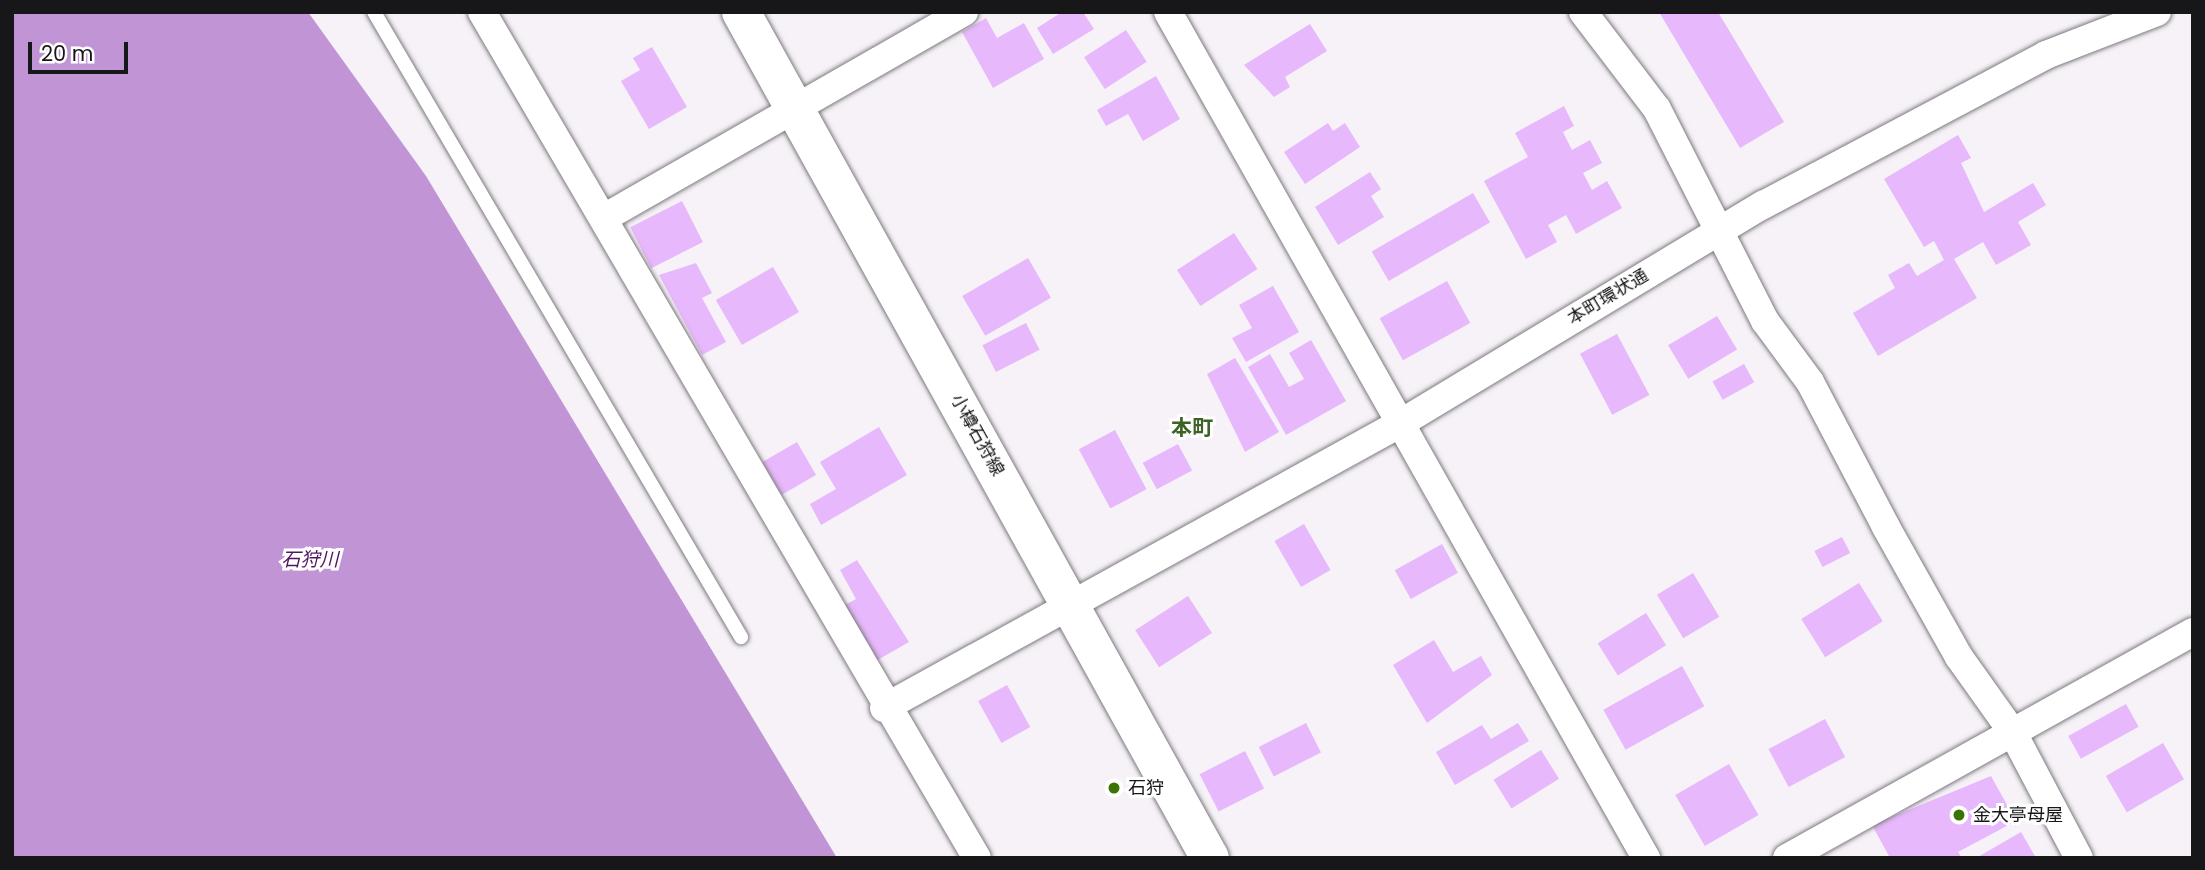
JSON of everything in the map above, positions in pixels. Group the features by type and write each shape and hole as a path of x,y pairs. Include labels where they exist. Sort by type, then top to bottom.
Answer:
{"main road":[{"name":"小樽石狩線","path":"741,12 1210,858"}],"street":[{"path":"482,12 604,218 884,708 977,858"},
{"path":"604,218 794,105 964,12"},
{"path":"1168,12 1646,858"},
{"path":"1583,12 1657,109 1715,232 1765,321 1817,394 1959,657 2013,733 2079,858"},
{"name":"本町環状通","path":"884,708 1069,601 1401,423 1715,232 2046,55 2157,12"},
{"path":"1787,858 2193,632"}],"lane":[{"path":"374,12 741,637"}],"water":[{"name":"石狩川","path":"12,12 308,12 426,176 837,858 12,858"}],"building":[{"path":"1062,12 1083,12 1094,29 1053,54 1037,28"},
{"path":"1659,12 1718,12 1784,122 1740,148"},
{"path":"986,18 997,38 1024,23 1044,59 993,88 962,32"},
{"path":"1310,24 1327,51 1285,77 1290,87 1274,97 1244,65"},
{"path":"1126,30 1147,62 1105,89 1084,57"},
{"path":"652,47 687,107 649,129 621,81 640,70 633,58"},
{"path":"1156,76 1180,119 1143,141 1128,114 1106,126 1097,110"},
{"path":"1564,106 1574,126 1563,132 1572,150 1590,140 1602,163 1583,173 1592,190 1607,181 1622,208 1576,234 1566,215 1548,225 1557,242 1526,259 1484,181 1528,157 1515,133"},
{"path":"1328,123 1333,131 1345,123 1360,147 1305,184 1284,152"},
{"path":"1958,135 1971,158 1961,163 1984,212 2033,183 2046,205 2018,222 2031,245 1996,265 1983,242 1954,259 1977,298 1878,356 1853,313 1895,288 1888,275 1909,263 1917,276 1944,260 1934,241 1924,247 1884,179"},
{"path":"1370,172 1381,189 1371,196 1384,217 1338,245 1315,207"},
{"path":"1473,193 1490,222 1389,281 1372,252"},
{"path":"682,201 703,242 651,268 630,227"},
{"path":"1234,233 1257,269 1200,306 1177,270"},
{"path":"1028,258 1051,298 985,336 962,296"},
{"path":"696,263 712,293 702,298 726,342 702,355 659,275"},
{"path":"773,267 799,312 742,345 716,300"},
{"path":"1447,281 1470,323 1403,360 1380,318"},
{"path":"1273,286 1299,332 1246,362 1232,338 1252,328 1239,305"},
{"path":"1717,316 1737,349 1688,379 1668,345"},
{"path":"1026,323 1040,350 996,372 982,345"},
{"path":"1617,334 1649,395 1612,415 1580,354"},
{"path":"1311,340 1346,401 1286,435 1248,367 1270,354 1289,387 1304,379 1289,353"},
{"path":"1235,358 1279,432 1245,452 1207,374"},
{"path":"1744,364 1754,382 1723,400 1713,381"},
{"path":"879,427 907,475 821,525 810,504 836,489 820,462"},
{"path":"1115,430 1146,489 1110,508 1079,449"},
{"path":"797,442 816,475 781,495 762,462"},
{"path":"1178,444 1192,470 1157,489 1143,463"},
{"path":"1304,524 1330,570 1301,587 1275,541"},
{"path":"1842,537 1850,553 1823,567 1814,551"},
{"path":"1442,544 1458,573 1411,599 1395,570"},
{"path":"857,560 909,642 874,662 843,606 856,599 840,570"},
{"path":"1693,573 1719,617 1683,638 1657,595"},
{"path":"1859,583 1883,621 1825,657 1801,619"},
{"path":"1188,596 1212,633 1159,667 1135,630"},
{"path":"1646,613 1666,645 1618,675 1598,643"},
{"path":"1434,640 1453,672 1481,656 1492,675 1427,723 1393,665"},
{"path":"1682,666 1704,706 1626,750 1603,710"},
{"path":"1007,685 1030,727 1001,743 978,701"},
{"path":"2126,704 2139,727 2081,759 2068,736"},
{"path":"1825,719 1845,757 1789,787 1768,749"},
{"path":"1306,723 1321,752 1274,776 1259,747"},
{"path":"1518,723 1529,741 1455,785 1436,752 1482,725 1491,739"},
{"path":"2163,743 2184,779 2127,812 2106,776"},
{"path":"1541,750 1559,779 1512,809 1494,780"},
{"path":"1245,751 1264,788 1219,812 1200,774"},
{"path":"1729,764 1758,815 1705,846 1675,795"},
{"name":"金大亭母屋","path":"1991,776 2016,821 1958,852 1962,858 1890,858 1872,825"},
{"path":"2021,832 2036,858 1976,858"}],"place":[{"name":"石狩","path":"1114,788"},
{"name":"金大亭母屋","path":"1959,815"}],"district":[{"name":"本町","path":"1192,428"}]}
